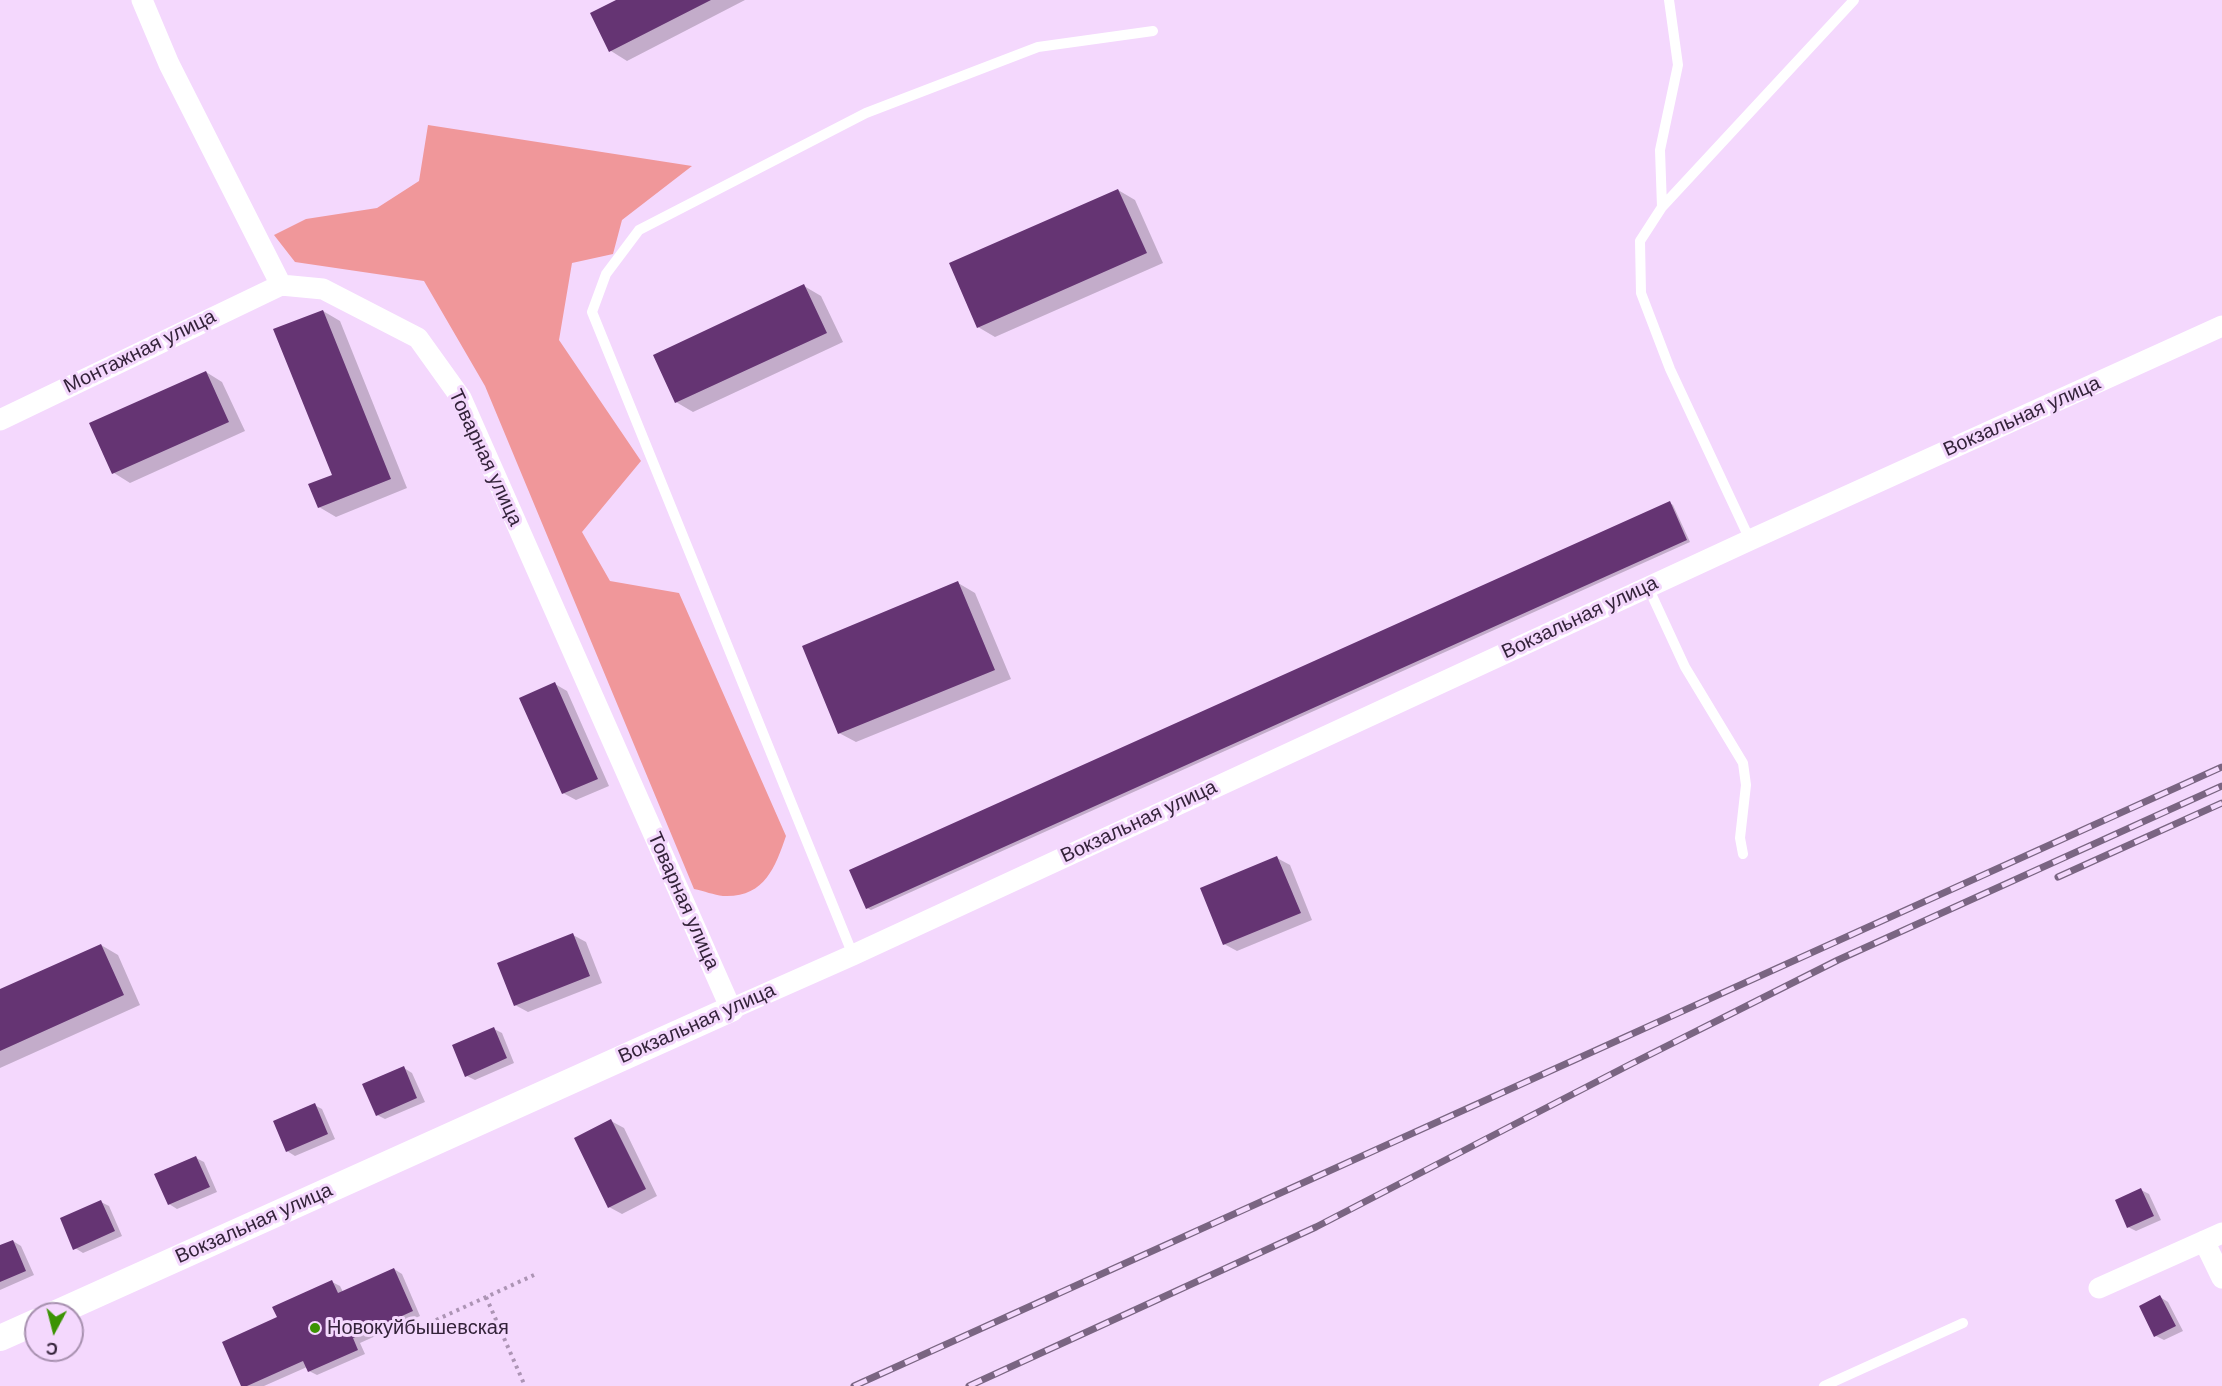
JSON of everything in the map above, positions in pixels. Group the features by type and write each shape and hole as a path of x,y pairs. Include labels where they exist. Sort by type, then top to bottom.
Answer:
{"street":[{"path":"142,0 168,64 281,285"},
{"name":"Монтажная улица","path":"0,420 281,285"},
{"name":"Товарная улица","path":"281,285 323,290 418,338 461,398 731,1008"},
{"name":"Вокзальная улица","path":"81,1302 853,955 1750,540 2222,326"},
{"path":"2100,1288 2213,1237 2222,1278"},
{"path":"0,1338 24,1327"}],"lane":[{"path":"1662,207 1660,150 1678,65 1669,0"},
{"path":"1750,540 1670,369 1641,293 1640,241 1662,207 1854,0"},
{"path":"853,955 592,312 606,274 639,230 866,113 1038,47 1153,32"},
{"path":"1648,587 1685,667 1743,763 1746,785 1740,838 1743,854"},
{"path":"1824,1386 1963,1323"}],"path":[{"path":"436,1320 534,1275"},
{"path":"486,1297 525,1386"}],"shaded area":[{"path":"428,125 692,166 622,220 613,254 572,263 559,340 641,461 582,532 610,581 679,593 786,836 772,870 766,879 749,892 723,896 694,889 485,386 424,281 295,262 274,235 306,219 377,208 419,181"}],"building":[{"path":"616,0 711,0 609,52 590,13"},
{"path":"1118,189 1147,253 977,328 949,263"},
{"path":"804,284 827,333 675,403 653,355"},
{"path":"323,310 391,479 318,508 308,484 332,475 273,329"},
{"path":"206,371 229,422 112,474 89,423"},
{"path":"1670,501 1687,540 866,909 849,870"},
{"path":"958,581 995,670 838,734 802,646"},
{"path":"555,682 598,779 562,794 519,698"},
{"path":"1277,856 1301,913 1223,945 1200,888"},
{"path":"573,933 590,976 514,1006 497,963"},
{"path":"101,944 124,995 0,1051 0,989"},
{"path":"494,1027 507,1058 465,1077 452,1045"},
{"path":"404,1066 417,1098 376,1116 362,1084"},
{"path":"315,1103 328,1134 286,1152 273,1121"},
{"path":"611,1119 646,1189 608,1208 574,1138"},
{"path":"196,1156 210,1187 168,1205 154,1174"},
{"path":"2141,1188 2154,1216 2127,1228 2115,1200"},
{"path":"101,1200 115,1231 73,1250 60,1218"},
{"path":"13,1240 26,1271 0,1282 0,1245"},
{"name":"Новокуйбышевская","path":"394,1268 413,1311 353,1338 358,1350 308,1372 303,1361 247,1386 241,1386 222,1342 277,1317 272,1307 332,1280 338,1293"},
{"path":"2160,1295 2176,1326 2154,1337 2139,1306"}],"railway":[{"path":"854,1386 2222,767"},
{"path":"969,1386 1316,1227 1838,960 2222,786"},
{"path":"2058,877 2222,803"}],"place":[{"name":"Новокуйбышевская","path":"315,1328"}]}
